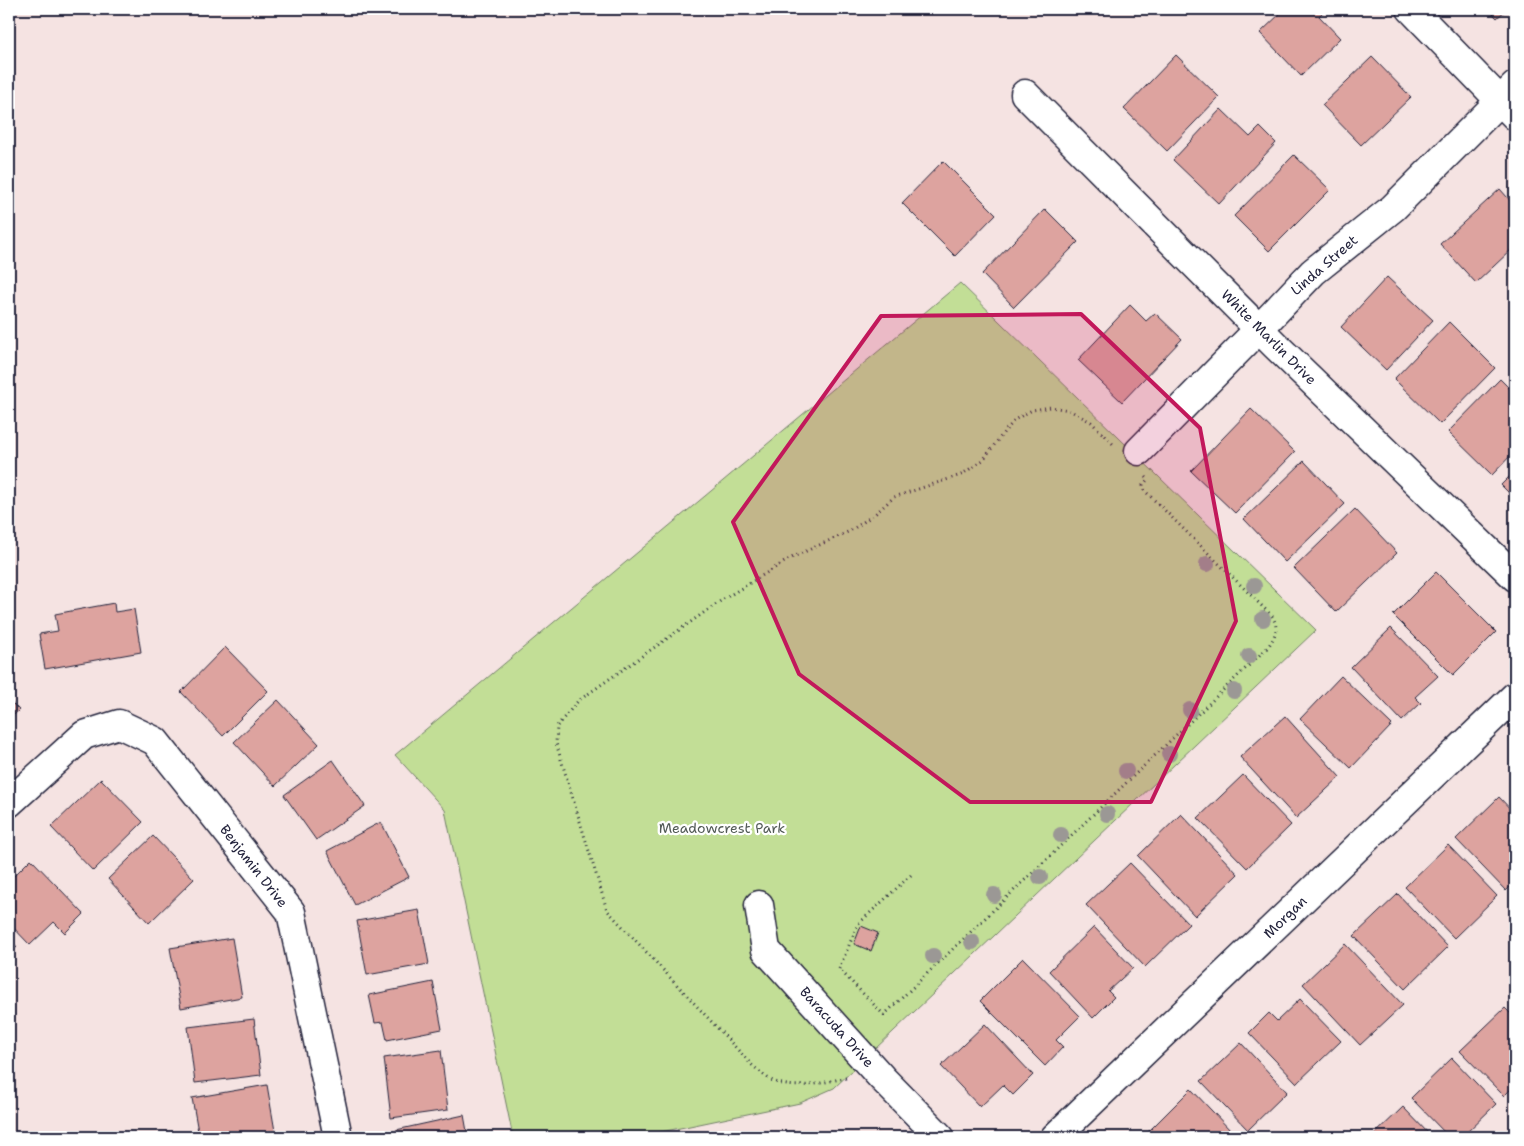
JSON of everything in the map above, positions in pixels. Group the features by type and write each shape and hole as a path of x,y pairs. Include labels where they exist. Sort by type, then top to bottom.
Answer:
{"street":[{"path":"1411,9 1510,101"},
{"name":"White Marlin Drive","path":"1025,94 1259,329 1515,577"},
{"name":"Linda Street","path":"1132,457 1313,272 1393,208 1510,101"},
{"name":"Morgan","path":"1055,1137 1515,696"},
{"name":"Benjamin Drive","path":"9,804 84,734 119,724 156,741 291,912 338,1137"},
{"name":"Baracuda Drive","path":"759,905 766,950 882,1078 940,1137"}],"path":[{"path":"848,1078 791,1086 772,1080 752,1065 607,910 556,743 557,726 578,701 722,600 791,558 850,532 894,497 961,475 984,460 1016,419 1032,410 1051,407 1069,410 1091,422 1132,457 1148,479 1143,485 1145,491 1272,616 1276,623 1276,633 1268,647 884,1015 839,968 858,924 911,876"}],"highlighted area":[{"path":"1081,314 1200,428 1236,621 1151,802 970,802 799,674 733,522 881,316"}],"green space":[{"name":"Meadowcrest Park","path":"960,283 1316,630 834,1088 800,1103 637,1137 513,1137 445,810 395,755"}],"building":[{"path":"1285,9 1325,9 1319,16 1340,38 1301,76 1260,33"},
{"path":"1488,9 1507,9 1497,18"},
{"path":"1176,55 1219,97 1167,151 1124,109"},
{"path":"1372,57 1411,97 1361,145 1322,105"},
{"path":"1221,109 1250,137 1260,127 1276,143 1219,204 1173,160"},
{"path":"1294,155 1330,190 1269,251 1234,216"},
{"path":"943,161 996,214 955,256 902,203"},
{"path":"1500,189 1515,206 1515,255 1511,250 1476,283 1440,244"},
{"path":"1045,209 1078,242 1014,307 982,274"},
{"path":"1387,277 1433,320 1386,370 1341,327"},
{"path":"1130,305 1146,321 1155,313 1182,339 1122,402 1078,360"},
{"path":"1449,322 1495,368 1440,424 1394,379"},
{"path":"1500,379 1515,394 1515,451 1492,475 1448,432"},
{"path":"1251,409 1295,452 1235,513 1191,471"},
{"path":"1304,461 1345,504 1285,562 1244,519"},
{"path":"1515,471 1515,499 1501,485"},
{"path":"1355,509 1397,553 1336,612 1294,568"},
{"path":"1436,572 1496,632 1453,675 1393,615"},
{"path":"114,603 115,612 134,609 141,652 45,669 39,634 58,631 55,614"},
{"path":"1391,628 1438,676 1415,697 1421,703 1402,721 1351,667"},
{"path":"225,647 268,691 223,736 181,692"},
{"path":"1341,676 1392,725 1351,768 1300,719"},
{"path":"9,700 19,710 9,720"},
{"path":"278,700 319,744 275,786 234,742"},
{"path":"1285,716 1340,777 1296,818 1240,757"},
{"path":"333,760 365,806 316,840 284,795"},
{"path":"1243,775 1291,825 1247,868 1198,818"},
{"path":"101,779 143,822 93,871 51,827"},
{"path":"1499,797 1515,814 1515,882 1506,891 1456,839"},
{"path":"1181,814 1238,874 1195,916 1138,856"},
{"path":"381,822 409,877 355,905 327,851"},
{"path":"153,836 194,879 149,923 108,879"},
{"path":"1448,845 1497,896 1454,938 1405,887"},
{"path":"31,859 84,914 65,933 54,922 30,945 9,923 9,881"},
{"path":"1130,863 1189,924 1145,967 1086,905"},
{"path":"1398,894 1448,947 1405,989 1354,936"},
{"path":"419,910 429,964 367,975 357,921"},
{"path":"861,926 878,933 871,951 854,944"},
{"path":"1094,927 1133,968 1108,991 1114,997 1093,1018 1049,971"},
{"path":"9,938 17,947 9,955"},
{"path":"232,938 242,997 181,1008 170,948"},
{"path":"1345,944 1403,1005 1360,1045 1303,984"},
{"path":"1023,958 1080,1016 1056,1040 1063,1047 1045,1066 980,1001"},
{"path":"433,982 442,1029 387,1040 383,1022 375,1023 369,995"},
{"path":"1300,999 1341,1041 1297,1083 1249,1033 1269,1013 1277,1021"},
{"path":"1505,1008 1515,1018 1515,1085 1504,1096 1460,1051"},
{"path":"254,1019 261,1075 195,1083 188,1027"},
{"path":"985,1024 1033,1075 1013,1095 1003,1085 980,1107 941,1066"},
{"path":"1241,1043 1287,1092 1248,1130 1201,1081"},
{"path":"441,1050 448,1110 391,1118 384,1058"},
{"path":"1452,1058 1496,1104 1462,1137 1449,1137 1411,1098"},
{"path":"267,1085 276,1137 199,1137 192,1098"},
{"path":"1191,1089 1232,1132 1227,1137 1151,1137 1147,1133"},
{"path":"1403,1107 1432,1137 1372,1137"},
{"path":"464,1115 468,1137 398,1137 396,1130"}]}
